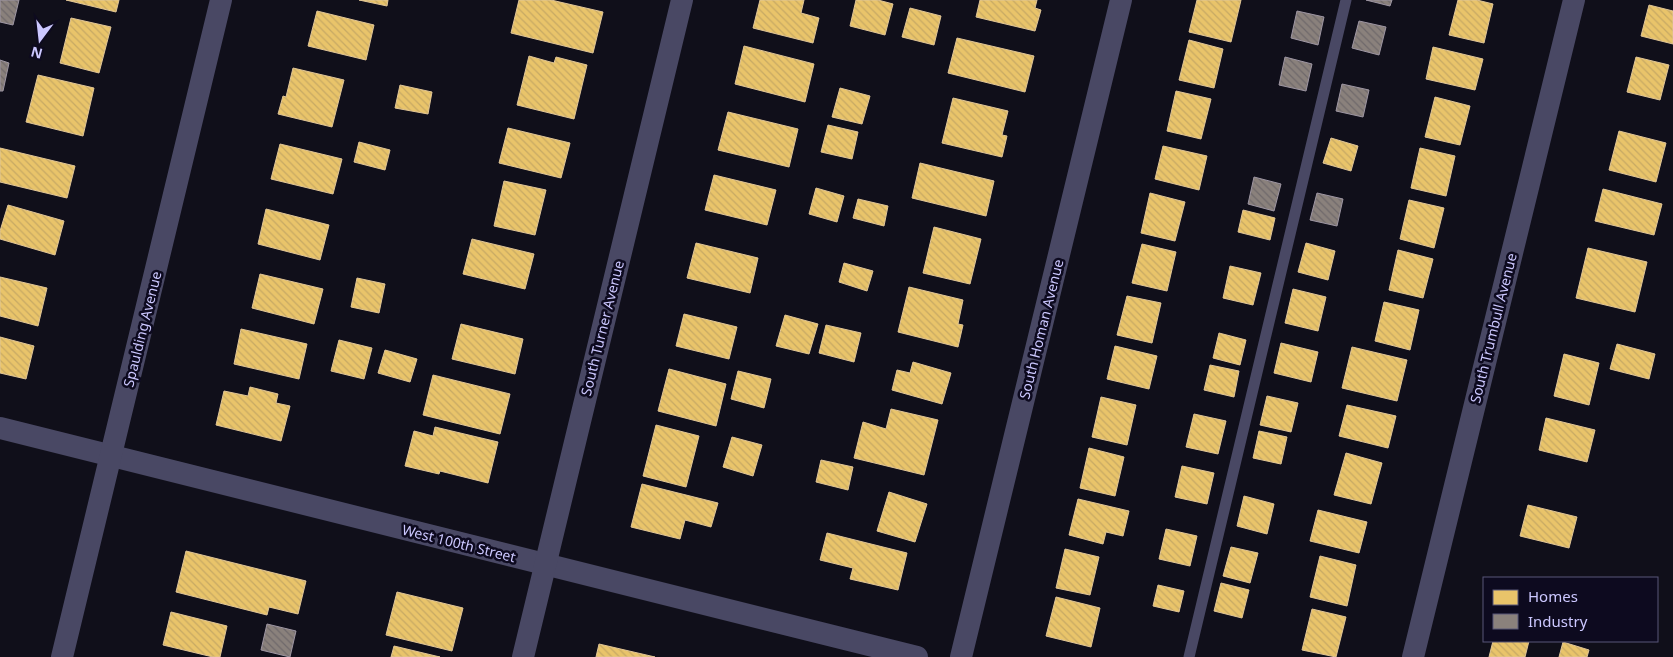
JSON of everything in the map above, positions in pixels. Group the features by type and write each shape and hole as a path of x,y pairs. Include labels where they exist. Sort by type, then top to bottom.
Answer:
{"street":[{"name":"Spaulding Avenue","path":"62,657 222,0"},
{"name":"South Turner Avenue","path":"522,657 682,0"},
{"name":"South Homan Avenue","path":"961,657 1121,0"},
{"name":"South Trumbull Avenue","path":"1413,657 1574,0"},
{"name":"West 100th Street","path":"0,428 918,657"}],"lane":[{"path":"1189,657 1346,0"}],"building: Homes":[{"path":"66,0 119,0 116,12"},
{"path":"359,0 388,0 387,6"},
{"path":"519,0 551,0 603,12 593,53 511,33"},
{"path":"760,0 804,0 801,13 819,18 813,43 753,28"},
{"path":"856,0 878,0 893,4 885,35 850,26"},
{"path":"980,0 1037,0 1035,8 1041,10 1035,31 976,17"},
{"path":"1197,0 1241,0 1231,42 1189,32"},
{"path":"1458,0 1477,0 1493,4 1484,43 1449,35"},
{"path":"1649,5 1673,11 1673,44 1641,36"},
{"path":"910,8 941,16 934,45 902,37"},
{"path":"317,11 374,25 366,60 308,46"},
{"path":"71,18 111,27 99,73 60,63"},
{"path":"957,38 1034,56 1025,92 948,73"},
{"path":"1189,40 1223,49 1214,88 1179,80"},
{"path":"744,46 814,64 805,102 735,84"},
{"path":"1433,47 1483,59 1475,90 1426,79"},
{"path":"529,56 554,63 556,57 587,65 574,119 517,105"},
{"path":"1636,57 1669,65 1660,100 1627,92"},
{"path":"293,68 344,80 332,127 278,114 283,96 286,97"},
{"path":"38,75 94,88 83,136 26,122"},
{"path":"400,85 432,92 428,114 395,108"},
{"path":"840,88 870,96 862,124 832,117"},
{"path":"1176,91 1211,99 1201,139 1167,131"},
{"path":"1435,97 1470,106 1460,145 1425,137"},
{"path":"953,98 1008,111 1002,135 1007,136 1002,157 942,143"},
{"path":"728,112 798,129 789,167 718,150"},
{"path":"828,125 858,132 852,159 821,152"},
{"path":"508,128 570,143 561,178 499,163"},
{"path":"1619,131 1666,143 1656,182 1609,170"},
{"path":"1331,138 1358,146 1351,171 1323,163"},
{"path":"359,142 390,150 385,170 354,162"},
{"path":"280,144 342,159 333,194 271,179"},
{"path":"1163,146 1207,156 1199,190 1155,179"},
{"path":"0,148 75,166 67,198 0,182"},
{"path":"1420,148 1455,156 1446,196 1411,188"},
{"path":"920,163 994,181 986,216 912,198"},
{"path":"714,175 776,190 767,225 705,210"},
{"path":"504,181 546,190 535,235 494,226"},
{"path":"816,188 844,196 837,222 809,214"},
{"path":"1603,189 1662,204 1654,235 1595,221"},
{"path":"1150,193 1185,202 1175,241 1141,233"},
{"path":"858,199 888,206 884,226 853,218"},
{"path":"1409,200 1444,208 1434,248 1400,239"},
{"path":"8,205 64,221 55,255 0,239 0,231"},
{"path":"266,209 329,225 320,260 258,244"},
{"path":"1243,210 1275,218 1270,240 1238,232"},
{"path":"934,227 981,239 970,284 923,273"},
{"path":"472,239 534,254 525,289 463,274"},
{"path":"696,243 758,258 750,293 687,278"},
{"path":"1306,243 1335,251 1328,280 1298,272"},
{"path":"1142,244 1176,252 1167,291 1132,283"},
{"path":"1588,248 1647,262 1635,312 1576,298"},
{"path":"1398,250 1433,259 1423,298 1389,290"},
{"path":"844,263 873,271 867,291 839,282"},
{"path":"1230,266 1261,273 1253,305 1223,298"},
{"path":"260,274 323,289 314,324 252,308"},
{"path":"0,277 47,288 38,326 0,316"},
{"path":"357,278 385,284 379,313 351,307"},
{"path":"909,287 963,300 958,324 963,325 958,347 898,332"},
{"path":"1293,289 1326,297 1318,331 1285,323"},
{"path":"1127,296 1161,303 1152,343 1117,335"},
{"path":"1384,302 1419,310 1410,350 1375,341"},
{"path":"684,314 737,327 729,359 676,346"},
{"path":"785,315 818,324 809,354 776,346"},
{"path":"461,324 523,339 515,374 452,359"},
{"path":"826,325 861,333 854,362 819,353"},
{"path":"241,329 307,344 299,379 234,364"},
{"path":"1219,333 1246,340 1240,365 1213,358"},
{"path":"0,337 34,346 26,379 0,373"},
{"path":"339,340 372,348 364,379 331,371"},
{"path":"1281,343 1318,352 1311,382 1274,373"},
{"path":"1617,344 1655,354 1649,379 1610,369"},
{"path":"1115,346 1157,356 1149,389 1107,379"},
{"path":"1352,347 1407,360 1397,401 1342,388"},
{"path":"385,350 417,359 410,382 378,373"},
{"path":"1564,354 1599,363 1589,405 1554,396"},
{"path":"913,362 951,373 942,404 892,390 897,370 910,373"},
{"path":"1210,365 1239,371 1234,397 1204,390"},
{"path":"669,369 726,384 716,426 658,411"},
{"path":"738,371 771,379 764,408 731,399"},
{"path":"433,375 510,394 500,434 423,415"},
{"path":"250,387 278,394 276,403 290,406 281,441 216,425 224,391 248,396"},
{"path":"1267,396 1298,403 1291,432 1260,425"},
{"path":"1101,397 1136,405 1127,445 1092,437"},
{"path":"1347,405 1396,416 1388,448 1339,436"},
{"path":"891,409 938,420 924,475 854,458 863,422 886,429"},
{"path":"1194,414 1226,421 1218,454 1186,447"},
{"path":"1546,418 1595,430 1587,462 1539,450"},
{"path":"656,425 699,436 686,487 643,476"},
{"path":"435,427 498,442 488,483 440,471 439,474 405,466 414,431 433,436"},
{"path":"1259,431 1287,437 1281,464 1253,458"},
{"path":"732,437 762,445 753,476 723,467"},
{"path":"1089,448 1124,457 1115,496 1080,488"},
{"path":"1346,453 1382,463 1371,504 1334,495"},
{"path":"821,460 853,467 848,490 816,482"},
{"path":"1182,466 1214,473 1207,504 1175,497"},
{"path":"642,484 718,503 711,527 685,520 680,539 631,527"},
{"path":"889,492 927,504 915,542 877,531"},
{"path":"1244,496 1274,504 1267,534 1237,526"},
{"path":"1078,499 1129,511 1123,536 1106,532 1103,544 1069,535"},
{"path":"1528,505 1577,517 1569,548 1520,536"},
{"path":"1318,510 1367,522 1359,553 1310,541"},
{"path":"1166,529 1197,536 1190,566 1159,559"},
{"path":"827,533 907,553 898,590 850,579 853,568 820,560"},
{"path":"1231,547 1258,553 1250,583 1223,576"},
{"path":"1065,549 1099,557 1090,595 1056,588"},
{"path":"186,551 306,581 298,614 269,607 267,615 176,592"},
{"path":"1320,556 1356,565 1347,606 1310,597"},
{"path":"1221,583 1249,590 1242,618 1214,611"},
{"path":"1158,585 1184,591 1179,612 1153,606"},
{"path":"397,592 463,608 452,651 386,635"},
{"path":"1056,597 1100,608 1091,647 1046,636"},
{"path":"1312,609 1346,617 1336,657 1302,650"},
{"path":"171,612 227,626 220,657 163,645"},
{"path":"1493,642 1529,642 1525,657 1489,657"},
{"path":"1563,642 1589,650 1587,657 1559,657"},
{"path":"599,644 655,657 596,657"},
{"path":"394,646 440,657 391,657"}],"building: Industry":[{"path":"0,0 19,0 13,25 0,22"},
{"path":"1366,0 1392,0 1390,6"},
{"path":"1297,11 1324,17 1318,45 1291,38"},
{"path":"1359,21 1386,27 1379,55 1352,48"},
{"path":"1285,57 1312,64 1306,91 1279,85"},
{"path":"0,60 9,63 3,91 0,91"},
{"path":"1342,84 1369,90 1363,117 1336,111"},
{"path":"1254,177 1281,184 1274,211 1248,204"},
{"path":"1317,193 1343,199 1337,226 1310,220"},
{"path":"267,624 296,631 290,657 261,650"}]}
